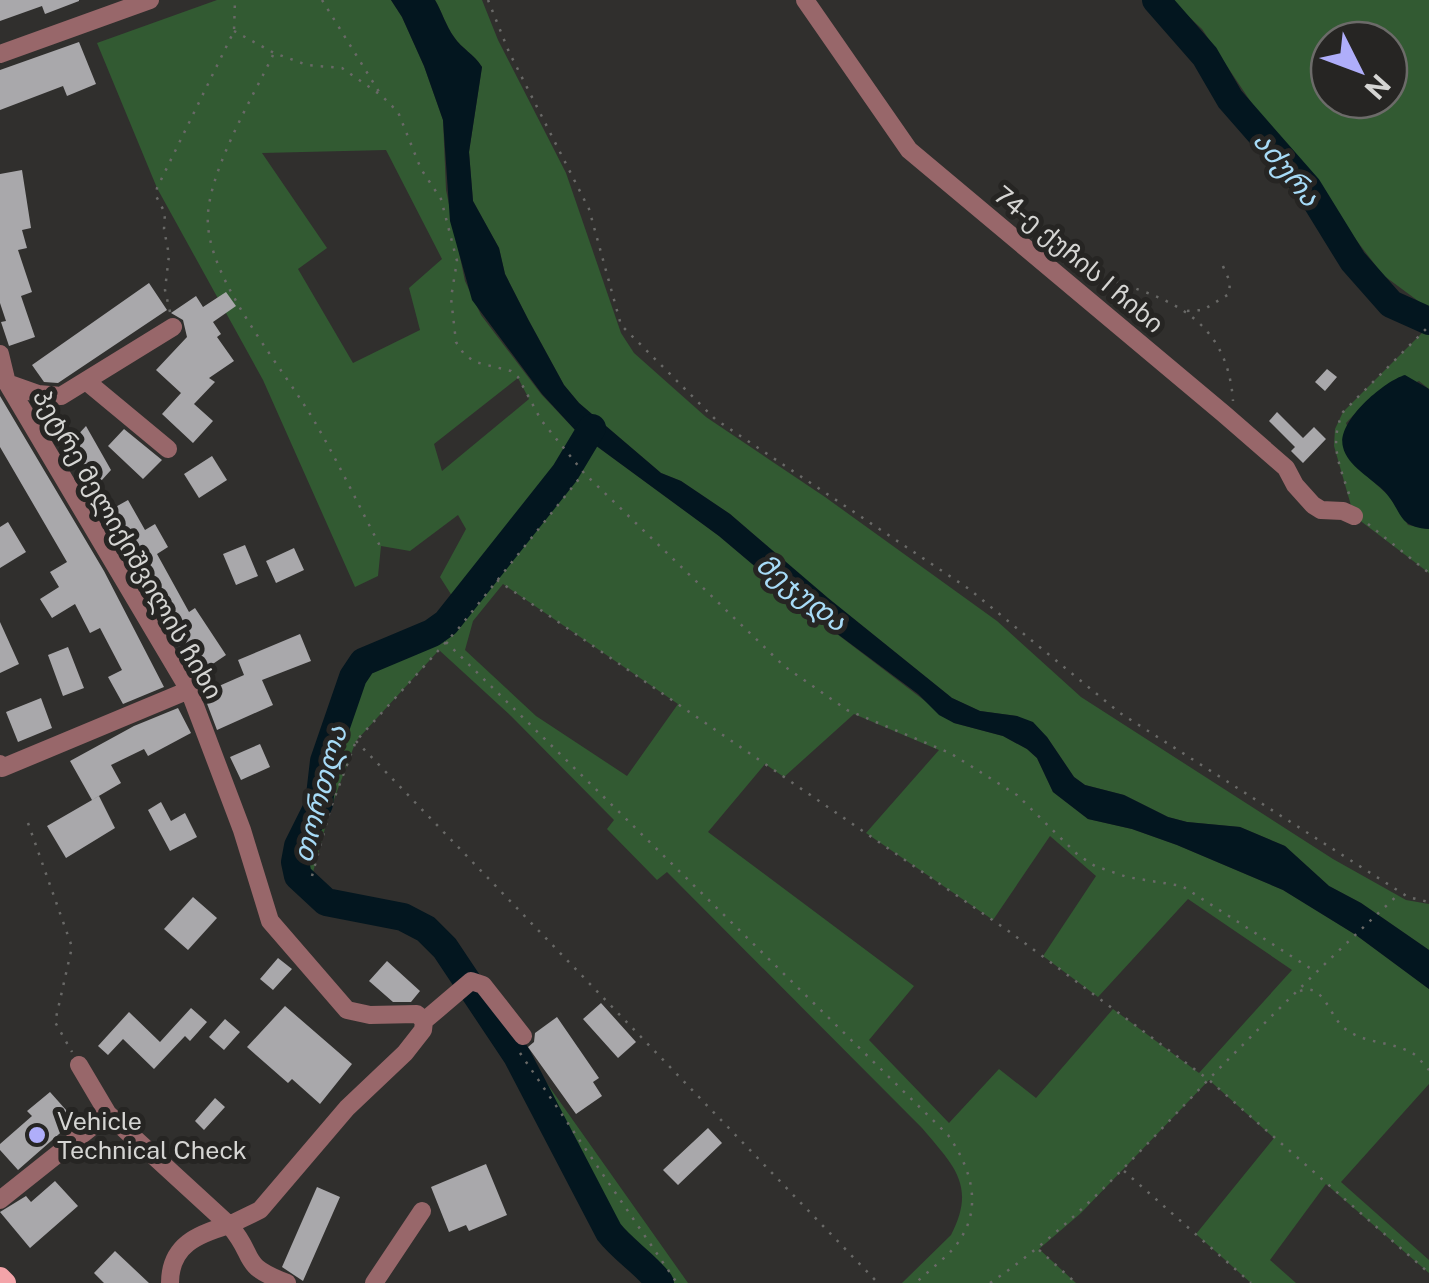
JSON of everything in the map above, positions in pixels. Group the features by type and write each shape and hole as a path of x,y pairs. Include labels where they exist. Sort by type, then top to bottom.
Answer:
{"street":[{"path":"0,54 150,0"},
{"name":"74-ე ქუჩის I ჩიხი","path":"805,0 908,150 1286,468 1295,485 1320,510 1343,511 1354,516"},
{"path":"7,384 38,394 61,396 173,327"},
{"name":"პეტრე მელიქიშვილის ჩიხი","path":"0,354 7,384 189,690 242,830 270,921 346,1010 370,1016 420,1018"},
{"path":"86,381 168,450"},
{"path":"1,766 189,690"},
{"path":"170,1283 170,1270 194,1235 260,1210 347,1108 424,1030 420,1018 466,984 483,985 518,1039"},
{"path":"80,1065 108,1114 230,1224 243,1241 248,1260 260,1273 287,1283"},
{"path":"0,1200 108,1114"},
{"path":"374,1283 422,1210"}],"path":[{"path":"173,327 165,290 169,255 165,213 156,196 234,31 235,0"},
{"path":"322,0 382,96"},
{"path":"488,0 510,52 582,192 620,326 716,419 969,589 1120,713 1401,892 1429,902"},
{"path":"234,31 274,54 307,66 342,68 398,112 421,169 440,199 457,261 451,298 456,342 464,354 474,362 511,371 541,420 584,473 772,654 829,700 950,753 1017,794 1078,856 1095,866 1127,877 1182,886 1316,972"},
{"path":"274,54 225,153 207,222 212,250 252,328 315,422 380,546"},
{"path":"1186,311 1203,310 1229,294 1230,282 1222,264"},
{"path":"1055,270 1080,272 1136,288 1186,311 1202,324 1227,364 1233,403 1224,414"},
{"path":"1429,326 1351,402 1335,429 1336,462 1354,516 1429,573"},
{"path":"312,876 330,810 356,741 446,642 584,473"},
{"path":"497,580 1007,930 1209,1080 1429,1274"},
{"path":"446,642 948,1135 969,1170 971,1206 960,1240 916,1283"},
{"path":"356,741 878,1283"},
{"path":"28,822 72,947 56,1022 80,1065"},
{"path":"990,1283 1080,1213 1329,958 1401,892"},
{"path":"1298,992 1308,988 1316,991 1342,1027 1381,1045 1412,1053 1429,1070"},
{"path":"518,1039 678,1283"},
{"path":"1122,1170 1251,1283"},
{"path":"1038,1249 1076,1283"}],"green space":[{"path":"217,0 391,0 424,66 443,120 446,190 465,281 481,315 541,394 576,431 719,536 816,618 954,723 1003,736 1027,749 1037,758 1053,792 1088,819 1177,845 1283,890 1356,935 1429,989 1429,1084 1341,1182 1429,1260 1429,1273 1326,1184 1270,1260 1296,1283 1251,1283 1196,1234 1274,1138 1209,1080 1081,1213 1039,1249 1076,1283 902,1283 951,1235 962,1202 952,1165 922,1128 667,872 657,880 607,829 614,820 439,650 356,741 330,810 312,876 329,893 414,913 435,925 688,1283 660,1283 626,1253 609,1232 517,1056 445,948 426,929 403,917 326,902 298,876 298,846 319,804 324,761 348,688 363,662 386,653 384,649 445,613 454,599 440,577 466,529 458,515 410,551 381,546 378,576 355,587 263,380 157,188 97,43","holes":["386,150 442,259 409,288 420,330 353,363 298,269 327,248 262,153","518,378 529,399 442,471 434,444","503,584 678,704 627,776 536,716 465,650 473,621","854,714 939,750 866,833 993,920 1050,836 1096,876 1043,956 1098,997 1188,899 1292,970 1199,1073 1113,1009 1036,1098 999,1069 949,1123 869,1040 914,986 708,832 765,764 784,777"]},
{"path":"435,0 482,0 498,40 566,173 621,333 634,353 706,417 997,621 1081,697 1333,859 1406,900 1429,904 1429,950 1329,886 1285,846 1240,827 1168,817 1124,795 1085,785 1074,777 1047,737 1017,716 980,711 952,698 730,514 681,481 661,473 579,403 564,385 529,321 505,274 499,248 473,201 469,152 482,67 454,37"},
{"path":"1171,0 1429,0 1429,309 1383,275 1257,111 1202,29"},
{"path":"1429,326 1429,389 1419,381 1367,401 1346,423 1366,475 1389,496 1408,525 1429,529 1429,573 1354,516 1334,446 1335,429 1343,412"}],"water":[{"name":"მეჯუდა","path":"391,0 435,0 454,37 482,67 469,152 473,201 499,248 505,274 529,321 564,385 579,403 661,473 681,481 730,514 952,698 980,711 1033,722 1074,777 1085,785 1124,795 1168,817 1240,827 1285,846 1329,886 1429,950 1429,989 1356,935 1283,890 1177,845 1088,819 1053,792 1037,758 1027,749 1003,736 939,715 918,694 816,618 719,536 576,431 542,394 472,300 450,221 443,120 424,66"},
{"path":"1405,375 1429,389 1429,529 1406,522 1385,492 1361,472 1343,447 1343,437 1354,415 1374,394"}],"building":[{"path":"0,0 79,1 45,14 42,6 0,21"},
{"path":"79,42 96,84 67,96 63,86 0,110 0,70"},
{"path":"22,170 31,228 22,230 27,248 18,250 32,292 21,296 35,337 9,346 0,303 0,174"},
{"path":"149,283 167,310 58,383 44,382 32,365"},
{"path":"226,292 236,306 213,322 221,334 217,337 234,361 209,378 215,382 194,404 213,421 193,443 162,414 181,393 156,370 187,337 183,320 171,313 196,296 203,307"},
{"path":"1327,369 1337,377 1325,391 1315,382"},
{"path":"0,396 104,571 164,687 123,704 108,677 122,670 100,628 90,633 75,604 52,618 40,599 59,587 50,572 67,562 0,447"},
{"path":"52,408 74,439 86,426 111,470 101,481 62,444 59,446 40,415"},
{"path":"1277,412 1303,438 1314,427 1326,439 1303,463 1291,451 1295,447 1269,421"},
{"path":"124,429 162,460 143,479 108,446"},
{"path":"212,456 227,480 199,498 184,474"},
{"path":"128,500 145,530 155,524 168,547 157,554 189,612 195,608 226,655 195,676 103,514"},
{"path":"8,522 26,552 0,568 0,527"},
{"path":"245,545 258,576 236,585 223,554"},
{"path":"294,548 304,570 276,583 266,561"},
{"path":"0,622 19,664 0,673"},
{"path":"300,634 311,661 262,680 273,705 217,730 203,693 244,675 238,660"},
{"path":"68,647 84,688 63,696 48,655"},
{"path":"41,698 52,728 18,742 6,712"},
{"path":"178,708 191,733 148,756 144,749 111,765 121,783 92,800 70,761 134,726"},
{"path":"260,744 270,767 241,780 230,757"},
{"path":"99,796 115,828 66,858 47,826"},
{"path":"161,802 171,821 185,813 197,837 170,851 148,810"},
{"path":"193,897 217,918 188,950 164,929"},
{"path":"278,958 292,969 273,990 260,979"},
{"path":"387,961 420,991 411,1002 393,1002 369,981"},
{"path":"601,1003 636,1042 618,1058 583,1019"},
{"path":"285,1006 352,1064 320,1104 292,1079 288,1083 247,1047"},
{"path":"191,1008 207,1022 190,1041 185,1036 154,1069 123,1039 108,1055 98,1046 129,1012 160,1042"},
{"path":"557,1017 599,1078 593,1082 602,1096 576,1114 528,1047 534,1042 535,1033"},
{"path":"225,1019 240,1032 224,1050 209,1037"},
{"path":"50,1092 75,1120 18,1170 0,1150 0,1144 32,1116 27,1111"},
{"path":"215,1098 225,1107 204,1130 195,1121"},
{"path":"708,1128 722,1143 678,1185 663,1170"},
{"path":"486,1164 507,1215 469,1231 466,1225 449,1232 431,1187"},
{"path":"55,1181 78,1206 30,1248 0,1212 26,1196 31,1202"},
{"path":"317,1187 340,1197 303,1281 282,1267"},
{"path":"115,1251 149,1283 104,1283 94,1273"}],"waterway":[{"name":"აძურა","path":"1156,0 1205,56 1230,99 1308,188 1353,261 1391,304 1429,321"},
{"name":"თორთლა","path":"592,428 565,473 446,623 432,633 363,662 353,677 324,761 319,804 298,846 295,862 298,876 326,902 403,917 426,929 445,948 517,1056 609,1232 660,1283"}],"place":[{"name":"Vehicle Technical Check","path":"37,1135"}]}
